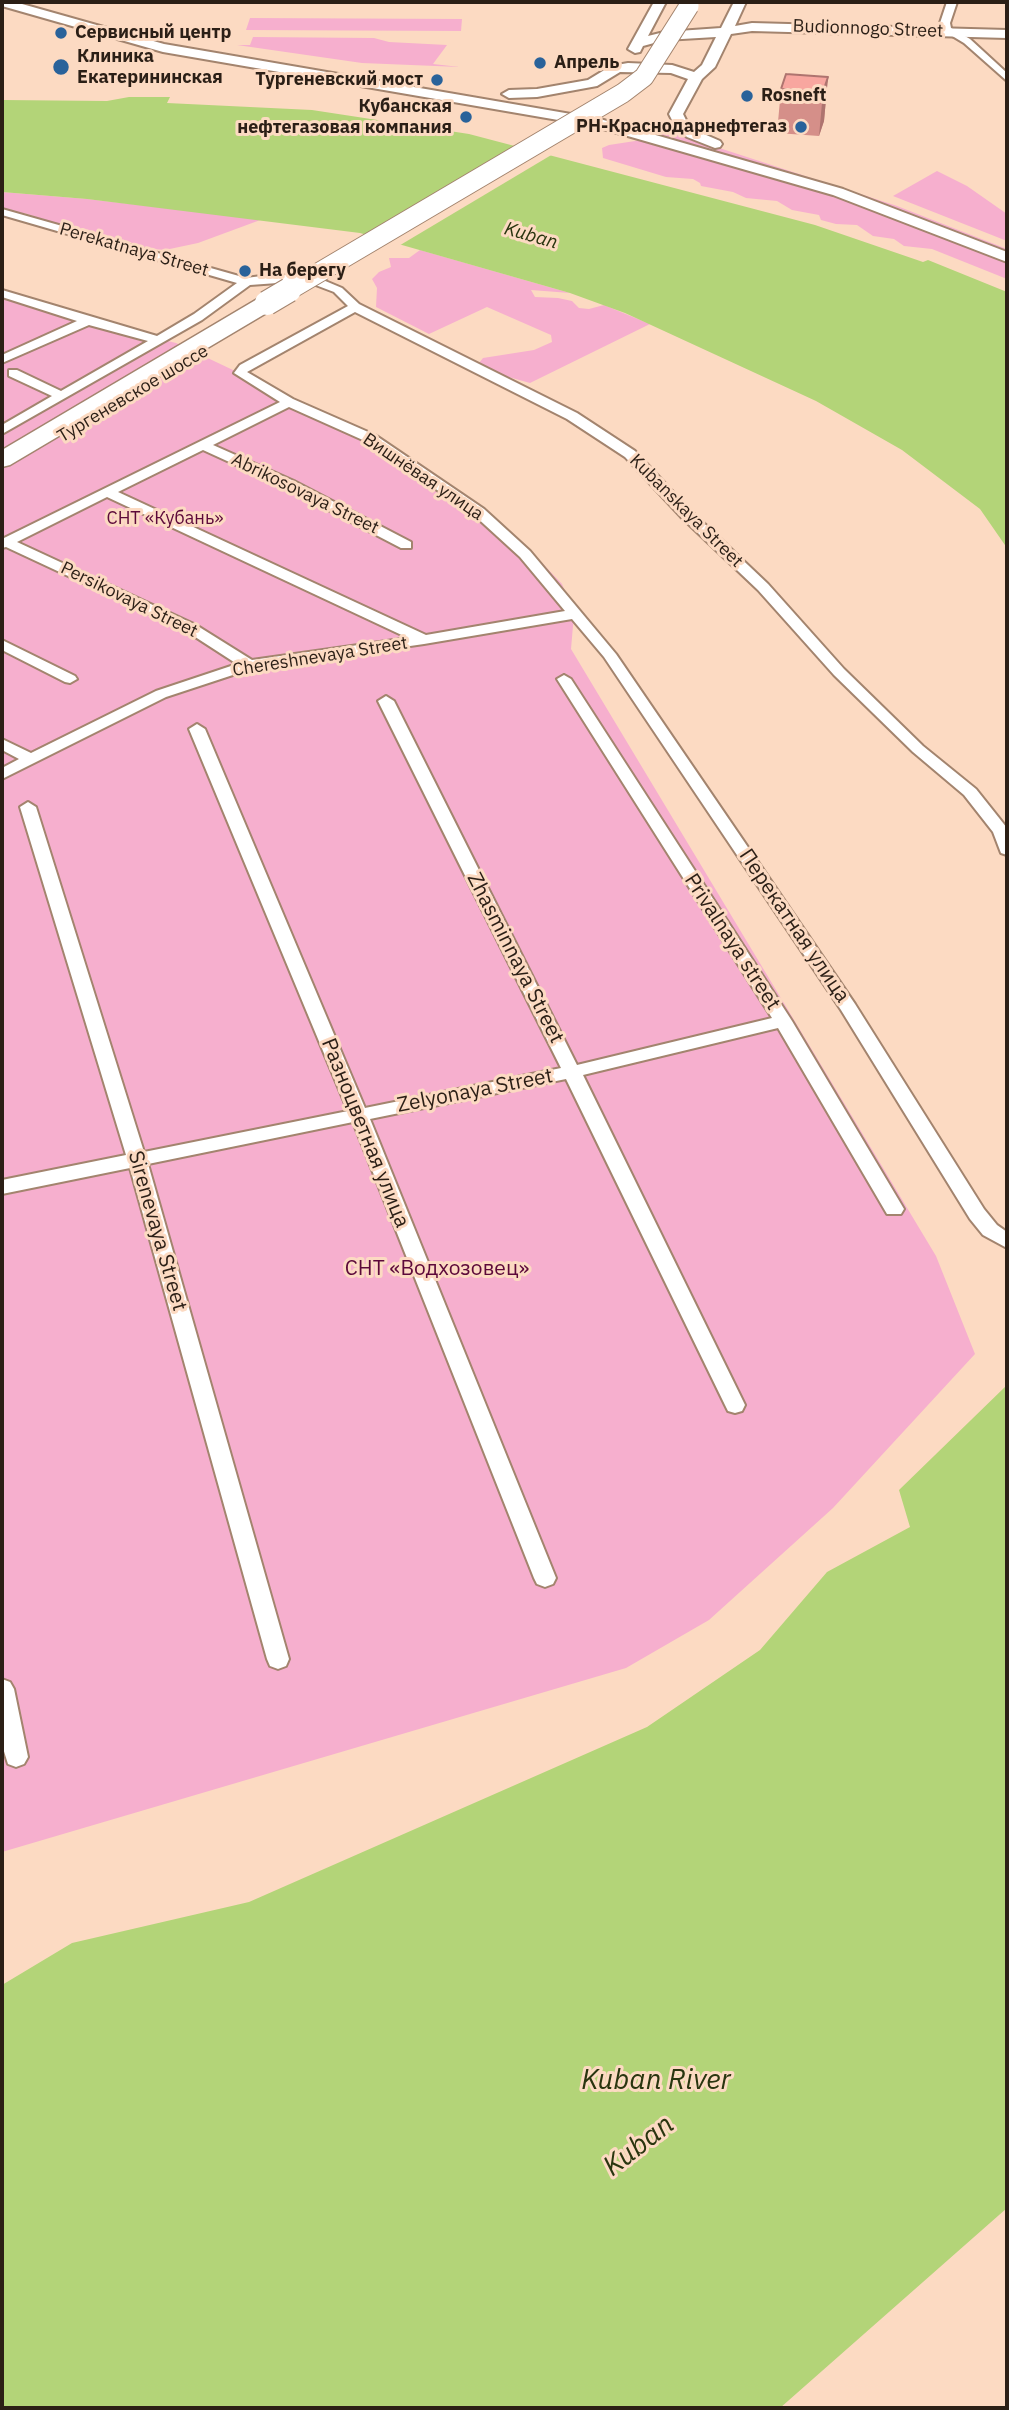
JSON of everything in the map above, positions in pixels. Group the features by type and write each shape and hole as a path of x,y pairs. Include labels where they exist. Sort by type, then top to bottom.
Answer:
{"highway":[{"name":"Тургеневское шоссе","path":"2,460 592,113 644,77 691,3"},
{"name":"Тургеневское шоссе","path":"2,472 249,324 263,306"}],"main road":[{"path":"2,2 163,48 557,113 589,121 838,192 1007,257"},
{"path":"33,2 135,32 210,50 487,92 537,93 592,83"},
{"path":"616,69 689,66 728,30 738,6 753,22 780,26"},
{"path":"658,7 654,25 656,28 711,45"},
{"path":"658,7 640,43 616,69 592,83 573,103 575,111 589,121 655,123 676,114 696,76 708,67 711,45"},
{"name":"Budionnogo Street","path":"640,43 683,35 780,26 1007,34"},
{"path":"658,67 696,76"},
{"path":"676,114 682,126 707,141 897,202 1007,245"}],"street":[{"path":"951,2 945,23 947,29 967,41 1007,78"},
{"path":"995,68 1007,69"},
{"name":"Perekatnaya Street","path":"2,212 246,282"},
{"name":"Kubanskaya Street","path":"246,282 307,277 338,290 355,307 572,416 630,454 686,514 763,587 839,672 918,749 970,792 1001,831 1007,850"},
{"path":"2,430 198,317 246,282"},
{"path":"2,293 88,321 156,339"},
{"name":"Вишнёвая улица","path":"355,307 244,368 240,373 289,402 370,438 479,512 525,554 573,613"},
{"path":"2,359 88,321"},
{"path":"13,373 60,395"},
{"path":"4,543 289,402"},
{"name":"Abrikosovaya Street","path":"203,445 289,484 406,545"},
{"path":"107,492 424,640"},
{"name":"Persikovaya Street","path":"4,543 191,628 249,665"},
{"name":"Chereshnevaya Street","path":"2,774 28,758 161,694 249,665 424,640 573,613"},
{"name":"Перекатная улица","path":"573,613 617,665 849,1008 977,1214 990,1230 1007,1241"},
{"path":"2,643 70,679"},
{"name":"Privalnaya street","path":"564,679 783,1021 894,1209"},
{"name":"Zhasminnaya Street","path":"386,701 735,1405"},
{"name":"Разноцветная улица","path":"197,729 358,1113 545,1578"},
{"path":"2,744 28,758"},
{"name":"Sirenevaya Street","path":"28,807 137,1159 278,1659"},
{"name":"Zelyonaya Street","path":"2,1187 358,1113 572,1072 783,1021"},
{"path":"2,1689 16,1756"}],"green space":[{"path":"250,18 462,19 461,31 246,30"},
{"path":"253,37 374,38 389,42 447,45 433,64 460,67 362,63 237,45 250,45"},
{"path":"675,120 704,143 897,206 1007,249 1007,254 928,222 624,127"},
{"path":"648,139 855,202 971,245 1007,261 1007,279 932,249 904,246 894,239 873,236 857,225 821,220 819,215 792,210 777,201 746,198 733,192 701,186 693,179 666,177 603,158 602,148 609,145"},
{"path":"937,171 967,186 1007,214 1007,241 893,196"},
{"path":"2,192 263,219 198,243 165,250 142,248 130,242 83,232 24,213 2,213"},
{"path":"420,250 570,293 531,290 535,297 572,301 579,308 589,309 604,305 650,324 530,383 505,376 479,363 483,358 534,350 552,342 551,335 487,307 429,334 376,307 377,288 372,279 379,272 391,267 389,258 409,258"},
{"name":"СНТ «Водхозовец»","path":"2,291 88,321 176,343 370,435 485,513 524,544 562,584 574,614 571,649 936,1256 975,1354 833,1508 709,1620 626,1668 2,1852"}],"water":[{"name":"Kuban","path":"129,97 170,97 167,103 312,110 469,134 815,225 923,262 928,260 1007,292 1007,548 980,509 902,450 816,401 625,313 570,293 360,233 87,199 2,192 2,100 107,101"},
{"name":"Kuban River","path":"1007,1385 1007,2208 780,2408 2,2408 2,1985 72,1943 249,1902 647,1727 760,1650 827,1572 910,1527 899,1490"}],"pier":[{"path":"525,144 558,151 397,247 365,238"}],"building":[{"path":"786,74 828,77 823,92 781,89"}],"place":[{"name":"Сервисный центр","path":"61,33"},
{"name":"Апрель","path":"540,63"},
{"name":"Клиника Екатерининская","path":"61,67"},
{"name":"Тургеневский мост","path":"437,80"},
{"name":"Rosneft","path":"747,96"},
{"name":"Кубанская нефтегазовая компания","path":"466,117"},
{"name":"РН-Краснодарнефтегаз","path":"801,127"},
{"name":"На берегу","path":"245,271"}],"park label":[{"name":"СНТ «Кубань»","path":"165,519"}]}
